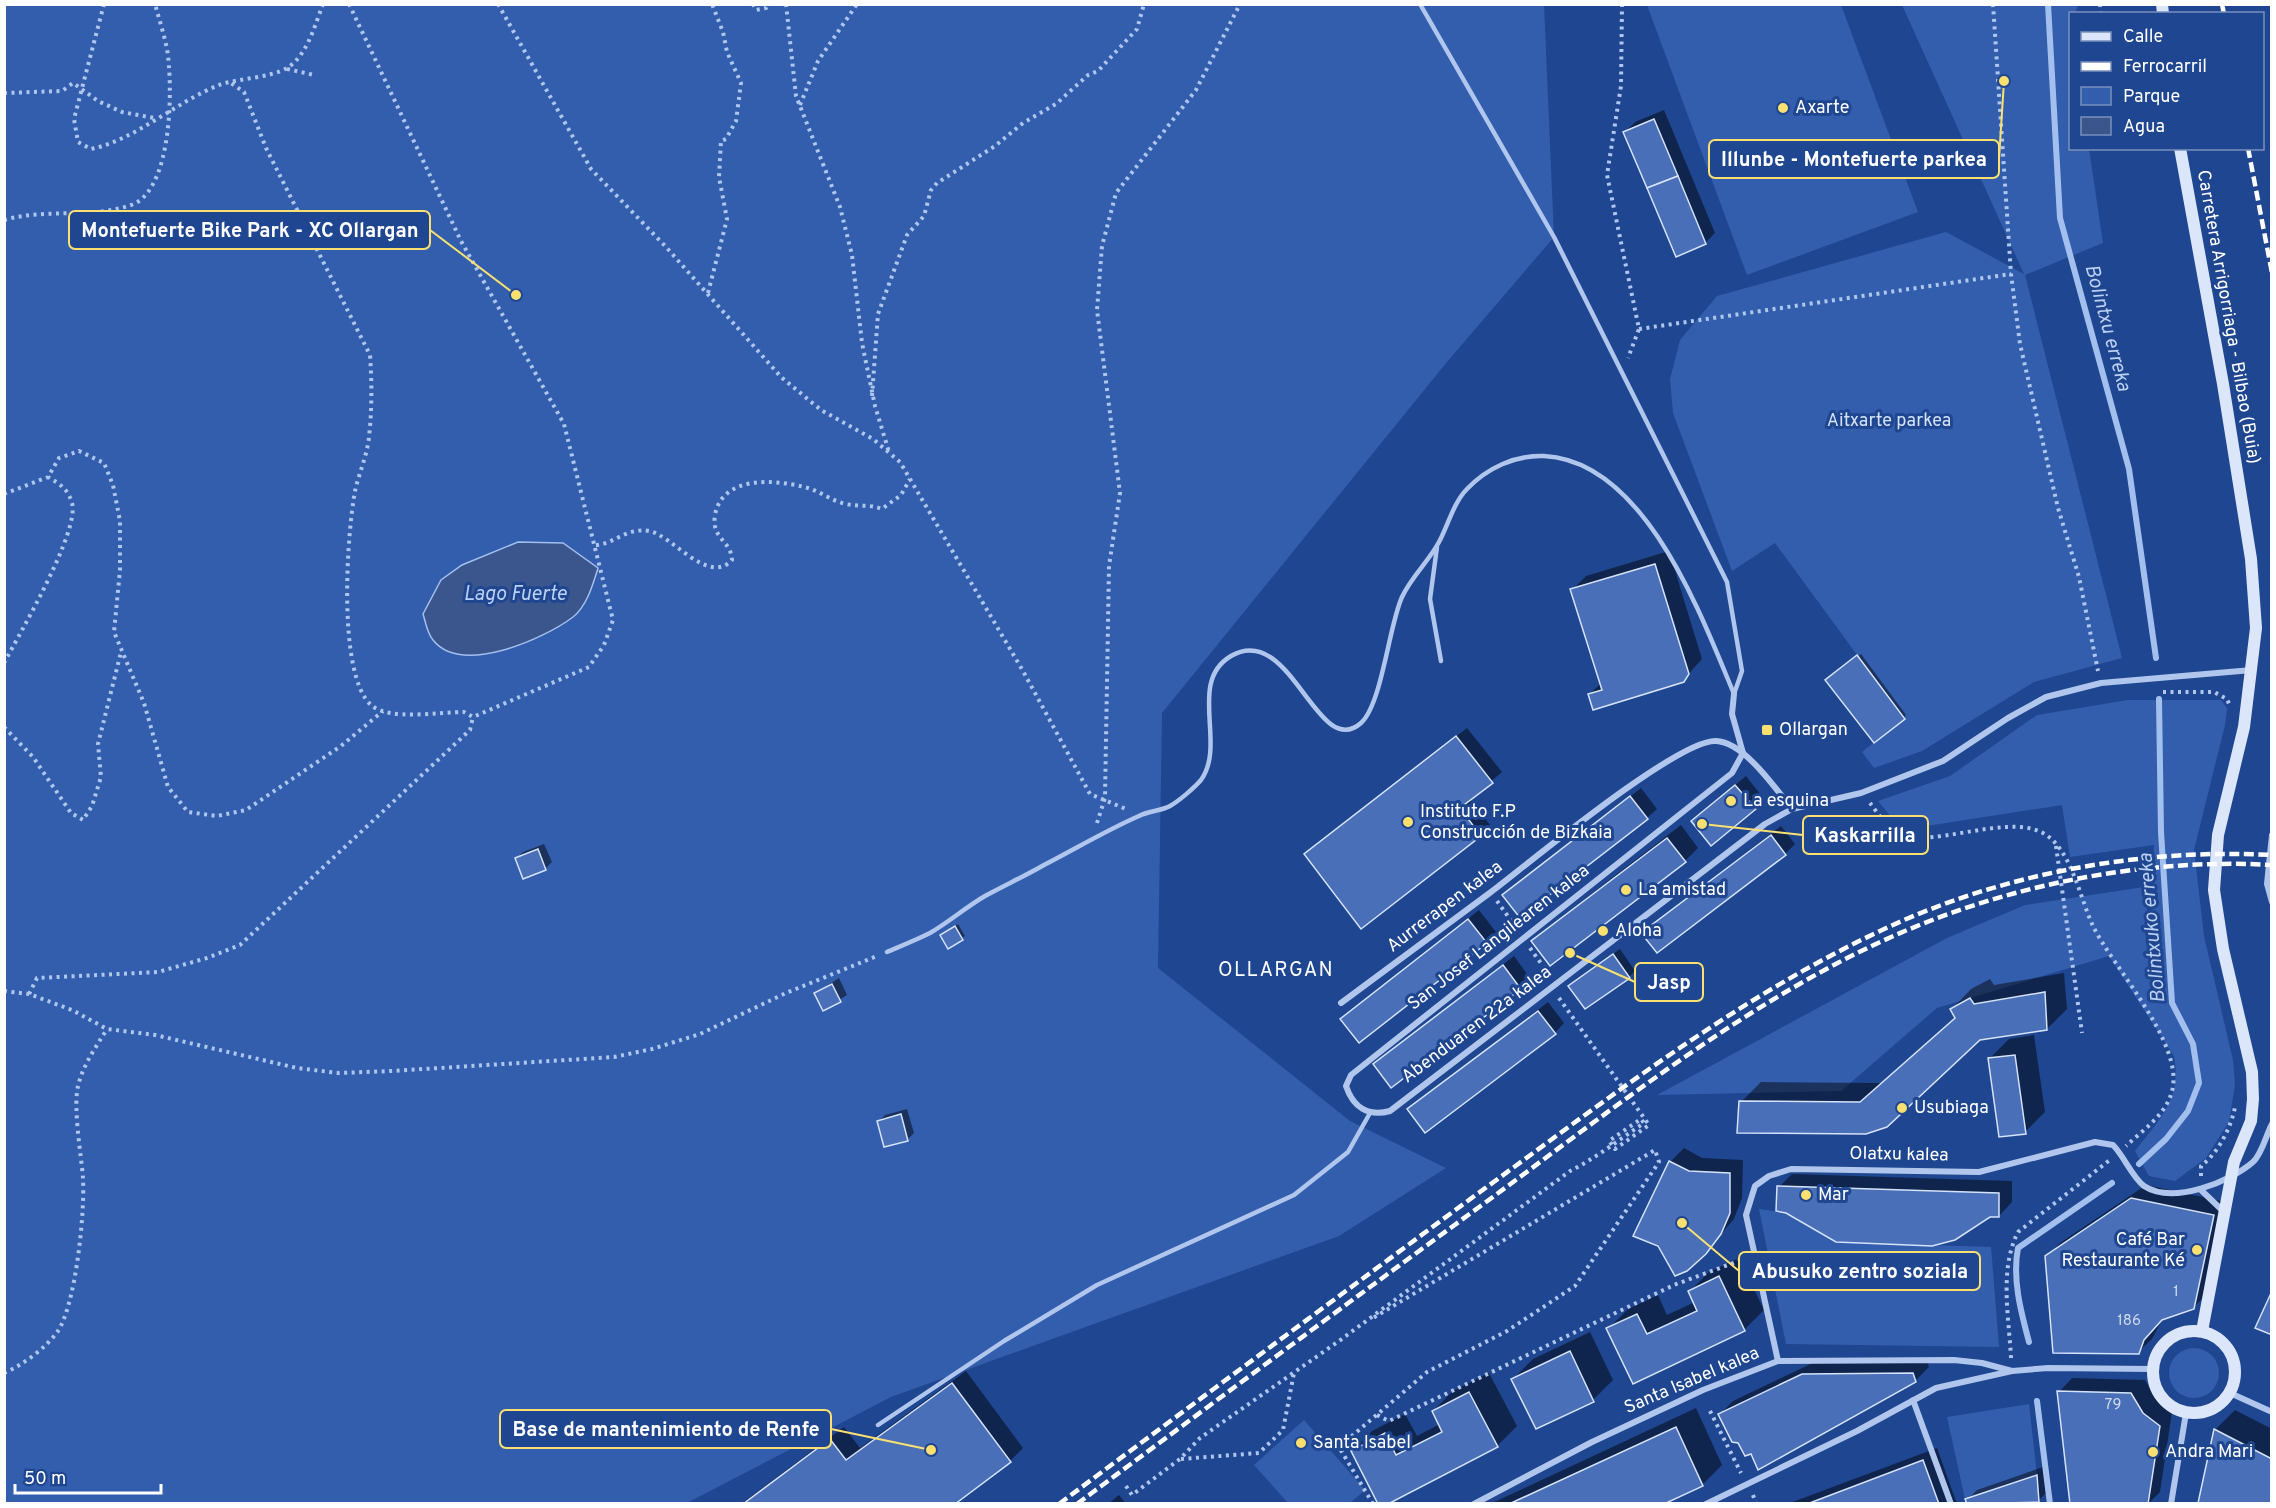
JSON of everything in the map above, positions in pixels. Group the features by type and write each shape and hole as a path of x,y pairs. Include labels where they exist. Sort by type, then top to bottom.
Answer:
{"street":[{"name":"Carretera Arrigorriaga - Bilbao (Buia)","path":"2180,150 2223,384 2251,559 2256,628 2244,727 2218,835 2214,890 2223,949 2252,1072 2251,1121 2238,1152 2232,1176 2202,1331"},
{"name":"Abenduaren 22a kalea","path":"1370,1113 1390,1111 1765,824 1792,809 1862,793 1943,761 2008,718 2046,697 2101,683 2252,670"},
{"path":"1734,694 1732,714 1743,753 1764,774 1792,809"},
{"name":"Aurrerapen kalea","path":"1341,1003 1640,778 1698,744 1717,740 1743,753"},
{"name":"San Josef Langilearen kalea","path":"1370,1113 1356,1106 1349,1097 1346,1086 1351,1075 1732,773 1743,753"},
{"path":"2271,835 2267,884 2271,902"},
{"path":"2120,1152 2144,1185 2156,1190 2176,1193 2201,1190 2232,1176 2255,1160 2271,1124"},
{"name":"Olatxu kalea","path":"1778,1361 1748,1225 1747,1207 1755,1186 1769,1176 1791,1169 1979,1172 2087,1143 2106,1143 2120,1152"},
{"path":"2201,1190 2226,1213"},
{"path":"2188,1331 2202,1331 2214,1336 2232,1355 2235,1381 2230,1393 2222,1403 2211,1410 2186,1413 2165,1402 2153,1381 2152,1369 2155,1355 2174,1335 2188,1331"},
{"name":"Santa Isabel kalea","path":"1474,1503 1592,1442 1703,1390 1778,1361 1954,1360 1982,1363 2012,1371"},
{"name":"Santa Isabel kalea","path":"1706,1503 1857,1431 1936,1388 2012,1371 2048,1368 2152,1369"},
{"path":"2230,1393 2271,1412"},
{"path":"1913,1400 1951,1503"},
{"path":"2171,1503 2186,1413"}],"lane":[{"path":"1420,4 1554,237 1621,376 1726,582 1742,671 1734,694"},
{"path":"887,952 928,933 982,898 1141,815 1170,807 1202,779 1210,748 1209,686 1218,668 1233,655 1251,651 1269,656 1296,682 1323,719 1336,729 1346,730 1361,723 1371,705 1402,597 1438,544 1465,490 1503,463 1527,455 1573,459 1626,498 1663,542 1734,694"},
{"path":"1438,544 1430,598 1442,661"},
{"path":"878,1425 1004,1341 1097,1285 1294,1195 1348,1152 1370,1113"}],"path":[{"path":"104,4 74,119 78,142 91,149 108,145 154,118 221,84 286,69 314,75"},
{"path":"4,220 116,210 135,204 147,195 159,174 165,146 168,111 167,50 155,4"},
{"path":"286,69 299,56 323,4"},
{"path":"349,4 461,241 564,424 614,620 604,645 589,667 473,717"},
{"path":"498,4 591,169 708,294 781,377 821,410 873,439 900,462 1023,670 1090,794 1105,798 1141,815"},
{"path":"708,294 710,278 725,236 727,219 719,177 721,141 726,139 736,121 741,83 727,52 723,32 712,4"},
{"path":"753,4 756,10 766,8 768,4"},
{"path":"786,4 796,96 840,207 852,255 862,343 872,396 889,453"},
{"path":"800,105 818,61 857,4"},
{"path":"872,396 878,315 907,236 924,216 931,190 937,183 995,146 1023,123 1056,104 1088,75 1098,71 1137,29 1144,4"},
{"path":"1105,798 1109,567 1120,493 1097,310 1102,246 1116,193 1196,90 1240,4"},
{"path":"1621,376 1639,328 1607,175 1621,86 1622,4"},
{"path":"1994,4 2011,274 2020,344 2058,508 2079,577 2101,683"},
{"path":"4,93 62,91 73,83 98,101 122,112 154,118"},
{"path":"231,83 244,92 266,148 370,356 373,394 369,441 355,491 348,563 350,650 357,685 371,705 391,714 464,712 473,717"},
{"path":"1639,328 2011,274"},
{"path":"4,494 48,477 59,458 79,451 104,463 113,485 120,521 120,570 114,632 144,703 168,787 188,812 217,816 246,810 341,746 383,711"},
{"path":"4,663 69,532 73,504 65,486 48,477"},
{"path":"596,545 603,545 610,539 635,531 650,531 666,539 693,560 705,565 723,566 732,560 732,554 715,533 715,513 720,498 732,489 757,482 803,486 849,505 865,504 882,509 901,495 910,478"},
{"path":"4,727 33,758 71,813 83,820 92,806 101,777 98,744 121,652"},
{"path":"29,994 37,978 158,972 207,958 240,945 470,730 473,717"},
{"path":"1862,793 1897,833 1915,838 1988,829 2028,827 2043,832 2055,842 2080,887 2093,927 2142,1002 2171,1059 2173,1090 2160,1116 2120,1152 2018,1232 2009,1248 2007,1272 2012,1371"},
{"path":"2055,842 2082,1033"},
{"path":"4,991 29,994 72,1010 107,1029 155,1035 297,1068 338,1073 614,1057 699,1034 786,993 887,952"},
{"path":"1126,1486 1132,1496 1180,1459 1200,1438 1357,1328 1570,1171 1580,1166 1606,1148 1615,1142 1624,1136 1644,1123 1641,1119 1609,1141 1615,1149 1649,1125 1559,998 1564,995 1555,983"},
{"path":"4,1372 39,1350 58,1332 67,1311 82,1213 83,1182 78,1088 86,1063 107,1029"},
{"path":"1357,1328 1448,1276 1655,1150 1659,1162 1575,1286 1507,1331 1427,1372 1339,1447 1373,1503"},
{"path":"1377,1414 1389,1421 1674,1285 1755,1254"},
{"path":"1180,1459 1259,1453 1283,1430 1294,1372"},
{"path":"1710,1411 1741,1473"},
{"path":"1752,1494 1756,1503"}],"green space":[{"path":"4,5 1544,5 1554,237 1447,362 1162,713 1158,968 1350,1121 1446,1168 1339,1236 891,1397 687,1503 5,1503"},
{"name":"Axarte","path":"1647,5 1841,5 1918,212 1747,275"},
{"name":"Aitxarte parkea","path":"1902,5 2078,5 2075,12 2069,12 2069,150 2089,150 2103,243 2025,275 2122,658 2034,682 1922,751 1874,768 1862,752 1904,719 1775,543 1732,571 1673,413 1670,379 1680,340 1717,296 1946,232 2024,274"},
{"path":"2128,700 2221,700 2227,708 2225,725 2194,850 2204,936 2233,1060 2235,1085 2229,1122 2206,1158 2175,1181 2149,1176 2135,1151 2167,1108 2172,1097 2176,1071 2174,1056 2109,956 1937,1008 1841,1091 1657,1095 1947,938 2025,905 2144,887 2150,932 2154,845 2070,857 2062,805 1914,828 1898,825 1878,801 1950,776 2037,715"},
{"path":"1759,1209 1786,1213 1836,1242 1991,1247 1999,1347 1786,1344"},
{"path":"2189,1348 2199,1348 2212,1355 2219,1368 2219,1378 2212,1391 2199,1398 2189,1398 2180,1394 2173,1387 2169,1378 2169,1368 2173,1359 2180,1352"},
{"path":"2029,1404 2037,1475 1965,1499 1947,1417"},
{"name":"Santa Isabel","path":"1304,1420 1365,1490 1350,1503 1288,1503 1254,1465"}],"water":[{"name":"Lago Fuerte","path":"518,542 563,543 598,568 582,607 560,626 503,650 463,655 446,650 431,637 423,614 441,580 462,565"}],"building":[{"path":"1654,119 1678,176 1647,188 1623,132"},
{"path":"1678,176 1706,244 1676,257 1647,188"},
{"path":"1655,564 1689,674 1684,682 1593,710 1588,694 1602,690 1570,589"},
{"path":"1857,655 1905,719 1874,743 1825,680"},
{"name":"Instituto F.P Construcción de Bizkaia","path":"1456,736 1493,783 1460,808 1481,836 1361,929 1304,854"},
{"path":"1735,785 1756,809 1711,846 1691,821"},
{"path":"1630,796 1648,819 1520,918 1502,895"},
{"path":"1771,835 1786,855 1657,953 1641,933"},
{"path":"1667,838 1686,862 1550,966 1531,941"},
{"path":"538,849 546,870 523,879 515,858"},
{"path":"1468,919 1487,943 1359,1043 1340,1019"},
{"path":"955,926 963,940 948,949 940,935"},
{"path":"1613,954 1630,978 1585,1009 1568,986"},
{"path":"1503,965 1521,989 1391,1088 1373,1064"},
{"path":"832,984 841,1002 823,1011 814,993"},
{"path":"2045,992 2047,1030 1980,1040 1887,1127 1866,1134 1737,1133 1739,1101 1860,1102 1955,1018 1950,1009 1970,998 1974,1004"},
{"path":"1538,1011 1556,1034 1425,1133 1407,1109"},
{"path":"2015,1055 2026,1134 1999,1137 1988,1058"},
{"path":"901,1114 908,1141 884,1147 877,1121"},
{"path":"1669,1161 1689,1171 1730,1173 1730,1213 1721,1234 1706,1254 1687,1271 1675,1276 1658,1246 1633,1236"},
{"path":"1777,1186 1999,1193 1999,1217 1990,1217 1955,1240 1932,1246 1836,1242 1786,1213 1776,1211"},
{"path":"2131,1198 2214,1215 2194,1309 2162,1320 2144,1340 2139,1354 2053,1353 2045,1256"},
{"path":"1719,1276 1745,1331 1633,1384 1606,1328 1637,1314 1647,1334 1697,1311 1688,1291"},
{"path":"2272,1291 2272,1335 2255,1328"},
{"path":"1570,1351 1594,1402 1536,1429 1511,1379"},
{"path":"1913,1373 1916,1382 1758,1470 1751,1454 1745,1456 1738,1443 1732,1442 1718,1414 1802,1374"},
{"path":"952,1383 1011,1462 955,1504 743,1504 830,1439 846,1460"},
{"path":"2057,1391 2131,1393 2143,1413 2160,1426 2148,1504 2070,1504"},
{"path":"1469,1392 1498,1447 1388,1504 1378,1504 1351,1451 1385,1433 1396,1455 1442,1432 1432,1411"},
{"path":"1676,1427 1703,1486 1664,1504 1509,1504"},
{"path":"2214,1429 2272,1459 2272,1504 2198,1503"},
{"path":"1923,1460 1939,1504 1807,1504"},
{"path":"2037,1475 2039,1502 1967,1504 1965,1499"}],"waterway":[{"name":"Bolintxu erreka","path":"2048,4 2060,218 2129,469 2156,658"},
{"name":"Bolintxuko erreka","path":"2139,1164 2166,1139 2188,1111 2199,1083 2193,1044 2172,1003 2161,832 2159,699"},
{"name":"Bolintxuko erreka","path":"2029,1342 2020,1307 2017,1283 2018,1248 2112,1183"},
{"name":"Bolintxuko erreka","path":"2037,1401 2050,1504"}],"railway":[{"path":"2222,4 2224,12"},
{"path":"2248,150 2272,273"},
{"path":"1059,1504 1670,1054 1721,1020 1826,958 1926,911 2022,880 2121,861 2222,854 2272,855"},
{"path":"1077,1504 1636,1091 1741,1019 1850,957 1948,914 2038,887 2132,870 2226,864 2272,865"}],"place":[{"name":"Illunbe - Montefuerte parkea","path":"2004,81"},
{"name":"Axarte","path":"1783,108"},
{"name":"Montefuerte Bike Park - XC Ollargan","path":"516,295"},
{"name":"Ollargan","path":"1767,730"},
{"name":"La esquina","path":"1731,801"},
{"name":"Instituto F.P Construcción de Bizkaia","path":"1408,822"},
{"name":"Kaskarrilla","path":"1702,824"},
{"name":"La amistad","path":"1626,890"},
{"name":"Aloha","path":"1603,931"},
{"name":"Jasp","path":"1570,953"},
{"name":"Usubiaga","path":"1902,1108"},
{"name":"Mar","path":"1806,1195"},
{"name":"Abusuko zentro soziala","path":"1682,1223"},
{"name":"Café Bar Restaurante Ké","path":"2197,1250"},
{"name":"Santa Isabel","path":"1301,1443"},
{"name":"Base de mantenimiento de Renfe","path":"931,1450"},
{"name":"Andra Mari","path":"2153,1452"}],"district":[{"name":"OLLARGAN","path":"1276,971"}]}
